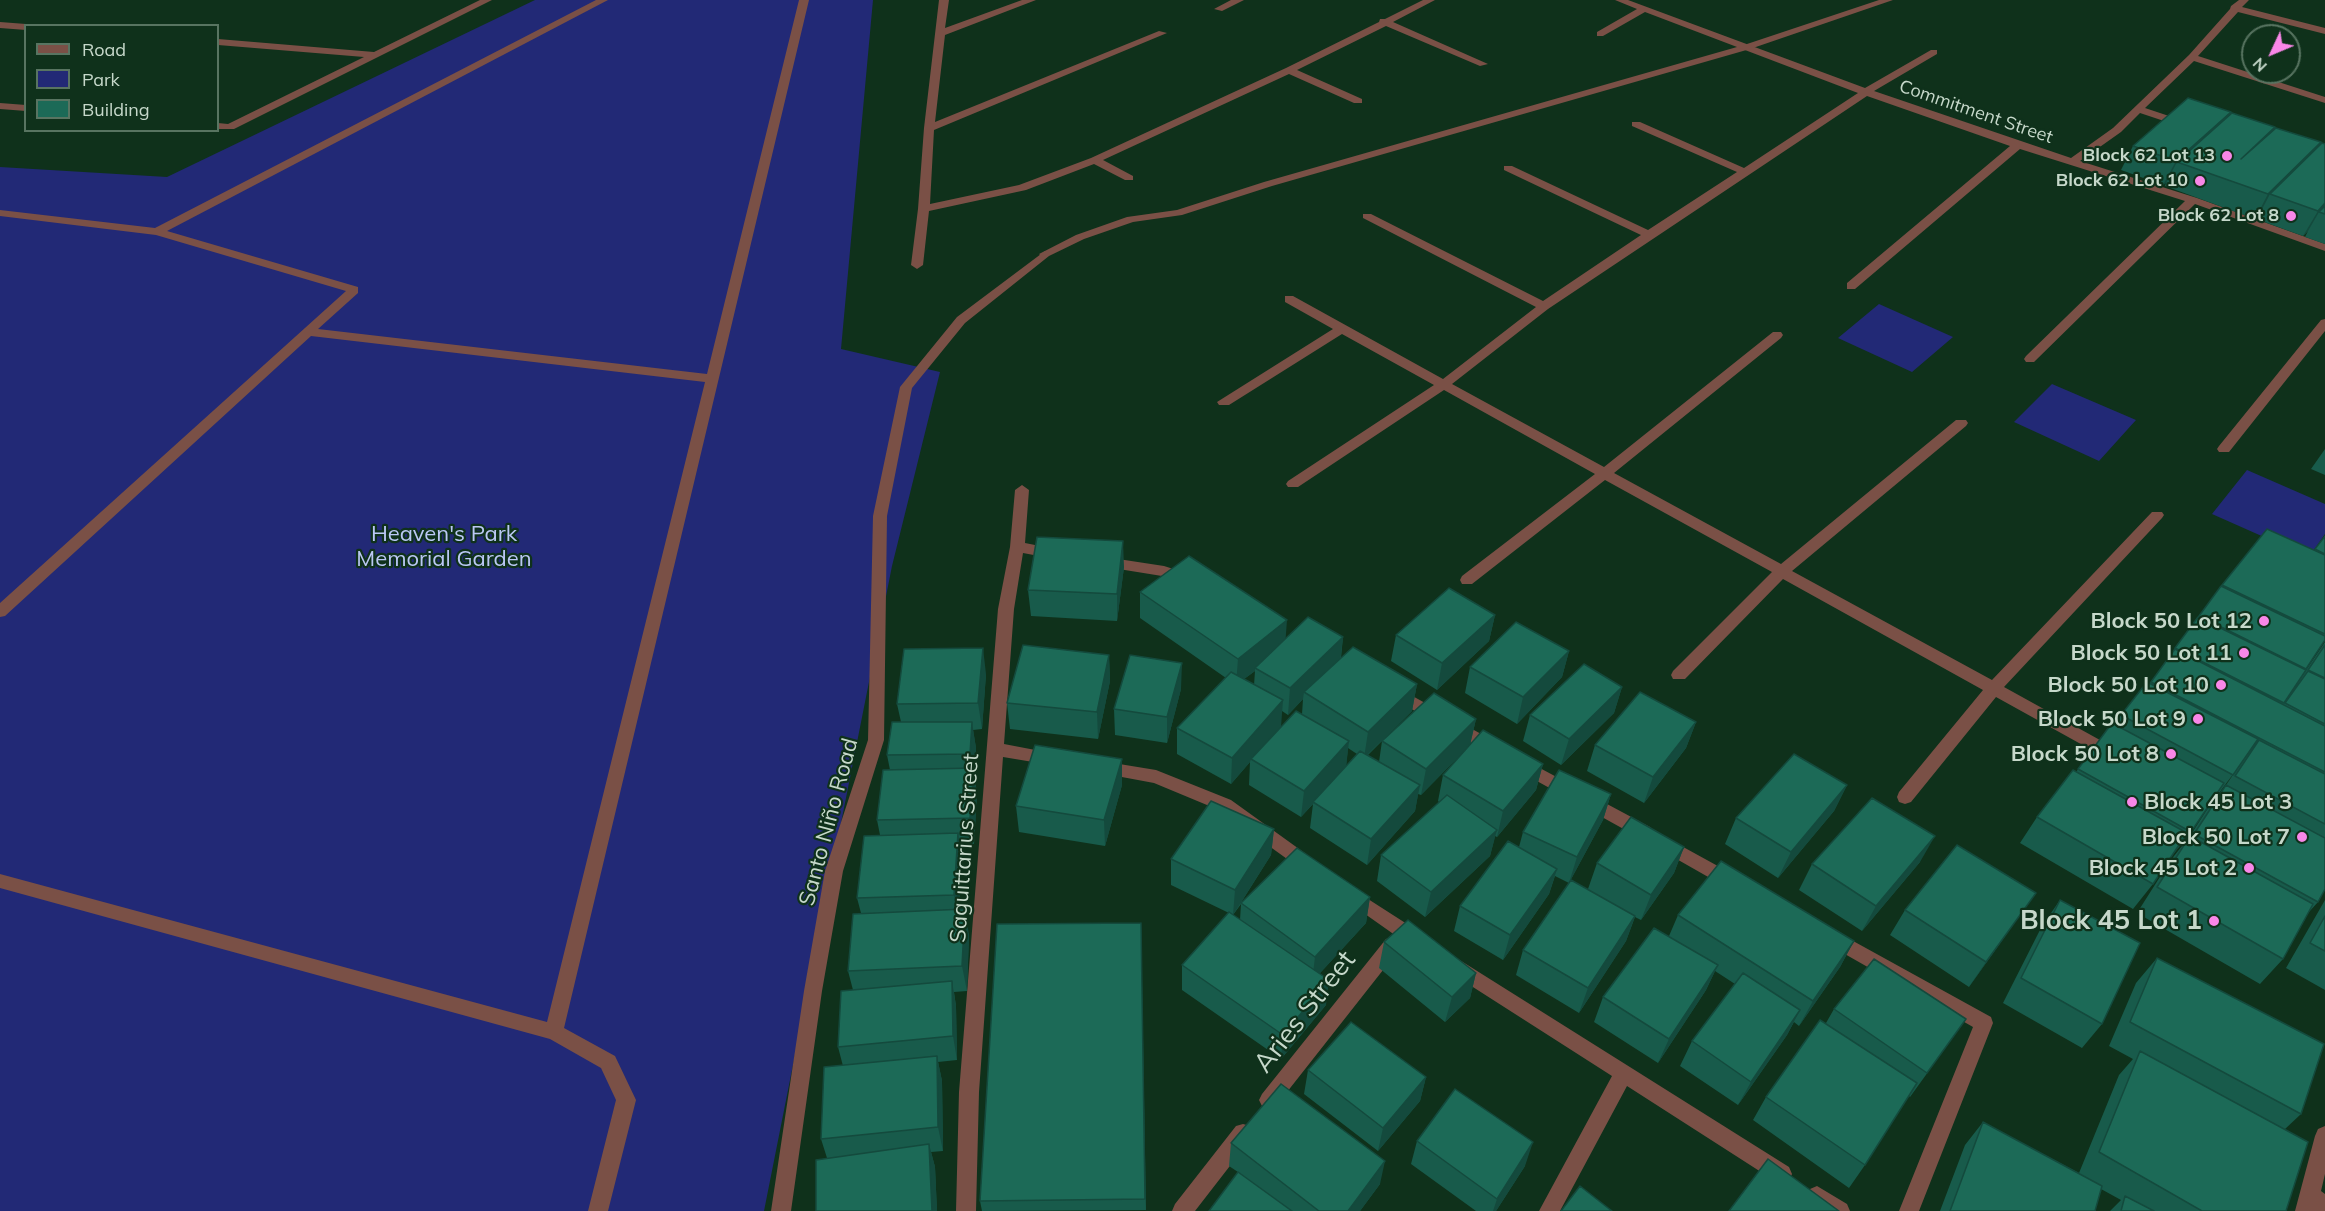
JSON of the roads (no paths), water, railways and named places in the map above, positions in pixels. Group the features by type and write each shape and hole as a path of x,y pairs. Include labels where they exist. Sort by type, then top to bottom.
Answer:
{"street":[{"path":"219,126 230,127 487,0"},
{"path":"157,232 603,0"},
{"path":"554,1032 804,0"},
{"path":"917,265 924,209 928,128 944,0"},
{"path":"939,34 1031,0"},
{"path":"1219,9 1239,0"},
{"path":"924,209 1023,188 1095,160 1289,70 1383,21 1430,0"},
{"name":"Commitment Street","path":"1620,0 1866,92 2072,162 2193,200 2325,248"},
{"name":"Santo Niño Road","path":"781,1211 813,991 834,871 876,740 880,516 906,387 961,320 1045,254 1080,237 1131,219 1179,213 1268,184 1747,47 1888,0"},
{"path":"2072,162 2117,130 2192,57 2244,0"},
{"path":"1600,34 1644,9"},
{"path":"2234,9 2325,31"},
{"path":"1383,21 1483,64"},
{"path":"0,25 24,27"},
{"path":"928,128 1162,33"},
{"path":"219,42 377,55"},
{"path":"1293,484 1443,385 1544,306 1649,235 1866,92 1934,52"},
{"path":"2192,57 2325,100"},
{"path":"1289,70 1358,101"},
{"path":"0,106 24,108"},
{"path":"2138,108 2193,127"},
{"path":"1636,124 1745,172"},
{"path":"1851,286 2018,144"},
{"path":"1095,160 1129,178"},
{"path":"1508,168 1649,235"},
{"path":"2030,359 2193,200"},
{"path":"0,213 157,232 354,290 0,612"},
{"path":"1366,216 1544,306"},
{"path":"1289,299 2128,763"},
{"path":"2223,448 2325,323"},
{"path":"1224,402 1343,328"},
{"path":"308,332 714,379"},
{"path":"1467,579 1605,473 1777,335"},
{"path":"1679,675 1782,572 1960,423"},
{"name":"Saguittarius Street","path":"966,1211 969,1092 1006,609 1017,548 1022,490"},
{"path":"1905,797 1994,688 2157,515"},
{"path":"1017,548 1164,571 1204,586"},
{"path":"1381,685 1745,889"},
{"path":"996,749 1064,761"},
{"path":"1088,765 1156,777 1225,806 1319,872"},
{"path":"0,881 554,1032 608,1062 626,1100 598,1211"},
{"path":"1337,885 1403,932 1840,1211"},
{"path":"1818,930 1984,1023 1909,1211"},
{"name":"Aries Street","path":"1182,1211 1403,932"},
{"path":"1549,1211 1624,1072"},
{"path":"2313,1204 2325,1136"}],"place":[{"name":"Block 62 Lot 13","path":"2227,156"},
{"name":"Block 62 Lot 10","path":"2200,181"},
{"name":"Block 62 Lot 8","path":"2291,216"},
{"name":"Block 50 Lot 12","path":"2264,621"},
{"name":"Block 50 Lot 11","path":"2244,653"},
{"name":"Block 50 Lot 10","path":"2221,685"},
{"name":"Block 50 Lot 9","path":"2198,719"},
{"name":"Block 50 Lot 8","path":"2171,754"},
{"name":"Block 45 Lot 3","path":"2132,802"},
{"name":"Block 50 Lot 7","path":"2302,837"},
{"name":"Block 45 Lot 2","path":"2249,868"},
{"name":"Block 45 Lot 1","path":"2214,921"}],"park label":[{"name":"Heaven's Park Memorial Garden","path":"444,546"}]}
